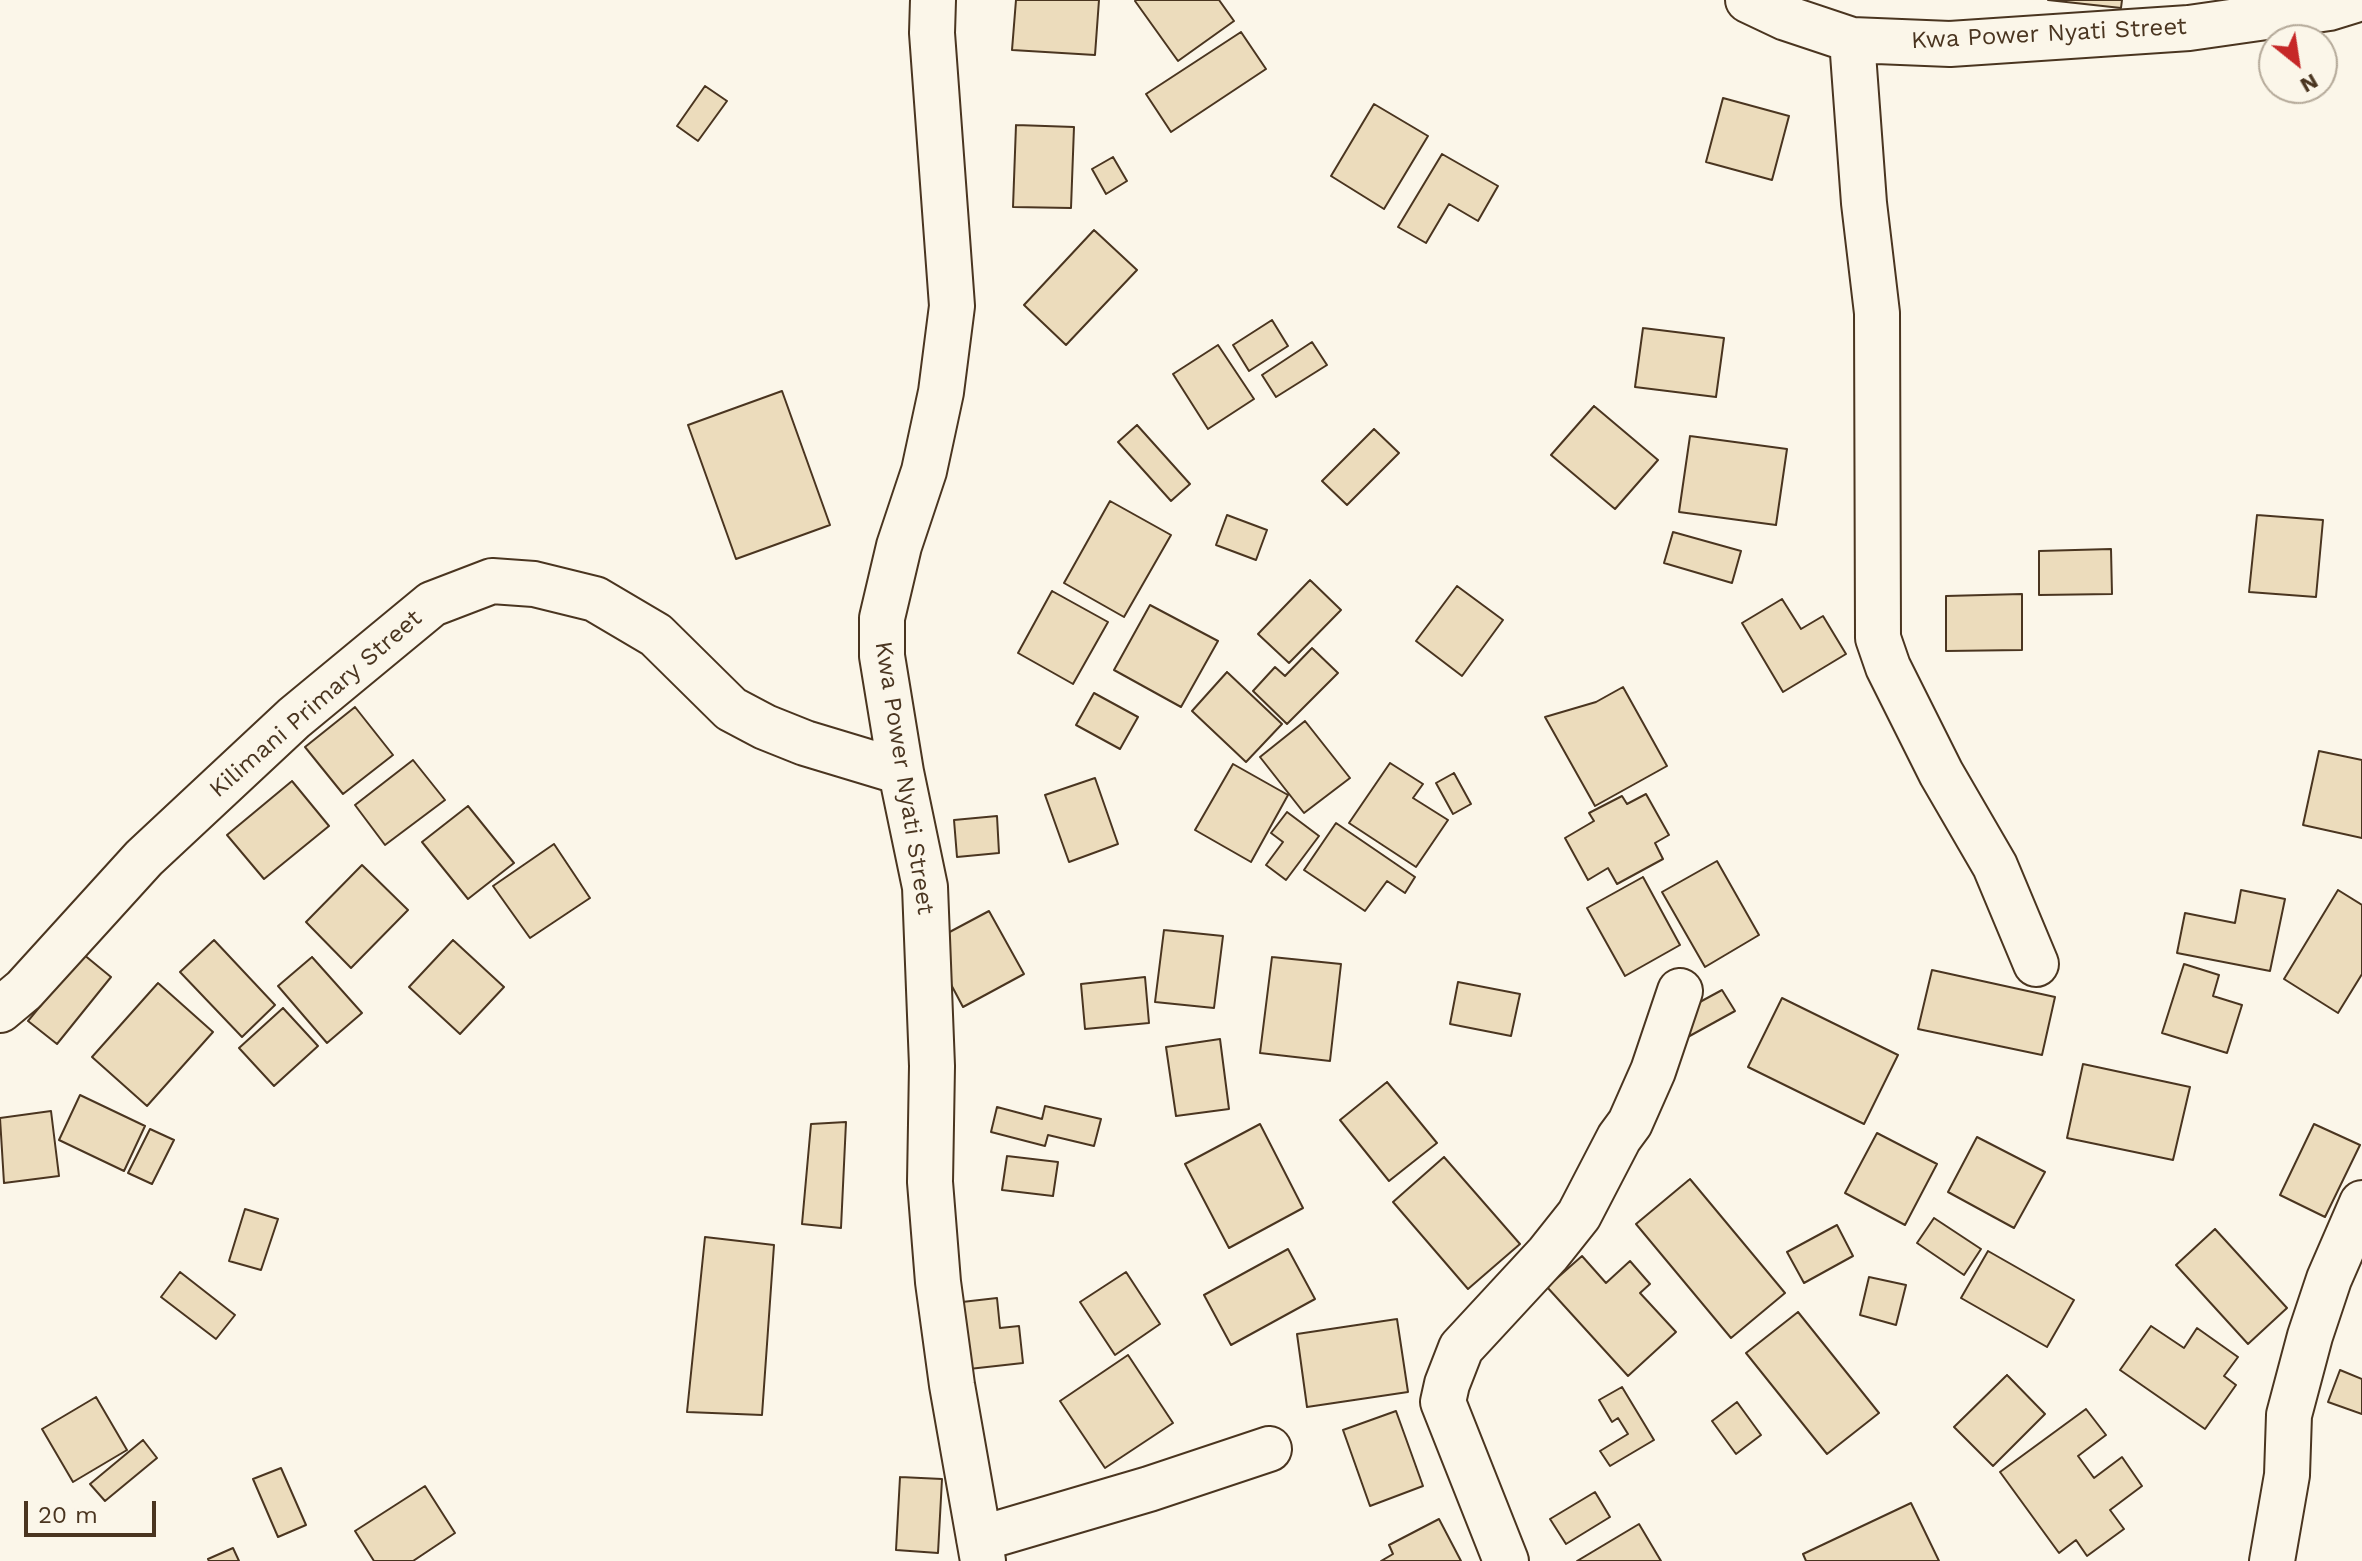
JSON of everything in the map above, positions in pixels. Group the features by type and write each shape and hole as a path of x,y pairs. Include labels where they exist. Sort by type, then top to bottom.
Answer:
{"street":[{"name":"Kwa Power Nyati Street","path":"933,0 932,33 952,306 941,392 924,471 899,546 882,618 882,656 901,772 925,887 932,1066 930,1182 938,1282 981,1550"},
{"name":"Kwa Power Nyati Street","path":"1748,0 1786,18 1852,40 1950,44 2189,28 2329,8 2355,0"},
{"path":"1852,40 1864,203 1877,313 1878,638 1888,667 1941,773 1995,866 2036,964"},
{"name":"Kilimani Primary Street","path":"0,1010 24,990 144,858 294,718 432,604 492,581 534,584 595,599 656,635 731,709 792,738 901,772"},
{"path":"1506,1561 1443,1402 1447,1384 1461,1348 1548,1254 1579,1215 1642,1097 1680,991"},
{"path":"2272,1561 2287,1475 2289,1415 2329,1279 2362,1203"},
{"path":"981,1550 1269,1449"}],"building":[{"path":"1016,0 1099,0 1095,55 1012,50"},
{"path":"1136,0 1219,0 1234,21 1178,61"},
{"path":"2048,0 2122,0 2121,8"},
{"path":"1241,32 1266,69 1171,132 1146,94"},
{"path":"705,86 727,101 698,141 677,126"},
{"path":"1723,98 1789,116 1772,180 1706,162"},
{"path":"1374,104 1428,136 1384,209 1331,176"},
{"path":"1016,125 1074,127 1071,208 1013,207"},
{"path":"1442,154 1498,186 1478,221 1449,204 1426,243 1398,227"},
{"path":"1113,157 1127,181 1106,194 1092,169"},
{"path":"1094,230 1137,270 1066,345 1024,305"},
{"path":"1272,320 1288,346 1249,371 1233,345"},
{"path":"1643,328 1724,338 1716,397 1635,387"},
{"path":"1312,342 1327,365 1276,397 1262,375"},
{"path":"1218,345 1254,399 1208,429 1173,374"},
{"path":"782,391 830,525 736,559 688,425"},
{"path":"1594,406 1658,460 1615,509 1551,455"},
{"path":"1137,425 1190,484 1171,501 1118,442"},
{"path":"1374,429 1399,453 1347,505 1322,481"},
{"path":"1690,436 1787,449 1776,525 1679,512"},
{"path":"1110,501 1171,535 1124,617 1064,583"},
{"path":"1227,515 1267,530 1256,560 1216,545"},
{"path":"2257,515 2323,520 2316,597 2249,592"},
{"path":"1673,532 1741,551 1732,583 1664,563"},
{"path":"2111,549 2112,594 2039,595 2039,551"},
{"path":"1310,580 1341,610 1289,663 1258,634"},
{"path":"1457,586 1503,620 1462,676 1416,641"},
{"path":"1052,591 1108,622 1073,684 1018,653"},
{"path":"2022,594 2022,650 1946,651 1946,596"},
{"path":"1782,599 1801,629 1823,616 1846,654 1783,692 1742,623"},
{"path":"1150,605 1218,641 1181,707 1114,670"},
{"path":"1312,648 1338,673 1287,724 1253,691 1275,667 1285,676"},
{"path":"1227,672 1282,724 1246,762 1192,711"},
{"path":"1623,687 1667,766 1595,806 1545,717 1596,702"},
{"path":"1094,693 1138,717 1120,749 1076,725"},
{"path":"355,707 393,755 343,794 305,747"},
{"path":"1305,721 1350,778 1304,813 1260,757"},
{"path":"2319,751 2362,760 2362,838 2303,825"},
{"path":"413,760 445,800 385,845 355,805"},
{"path":"1390,763 1423,784 1413,798 1448,820 1416,867 1349,823"},
{"path":"1233,764 1288,795 1251,862 1195,830"},
{"path":"1454,773 1471,804 1453,814 1436,783"},
{"path":"1095,778 1118,844 1069,862 1045,795"},
{"path":"292,781 329,826 264,879 227,835"},
{"path":"1646,794 1669,835 1655,843 1663,859 1617,884 1608,868 1588,880 1565,838 1594,821 1589,813 1622,796 1627,804"},
{"path":"468,806 514,863 468,899 422,842"},
{"path":"1287,812 1319,836 1286,880 1266,865 1283,842 1271,833"},
{"path":"997,816 999,853 957,857 954,820"},
{"path":"1336,823 1415,877 1405,893 1387,881 1365,911 1304,870"},
{"path":"554,844 590,898 530,938 493,886"},
{"path":"1717,861 1759,935 1705,967 1662,892"},
{"path":"362,865 408,910 351,968 306,922"},
{"path":"1643,877 1680,945 1625,976 1587,908"},
{"path":"2241,890 2285,899 2270,971 2177,953 2185,913 2235,923"},
{"path":"2338,890 2362,905 2362,974 2338,1013 2284,979"},
{"path":"989,911 1024,974 963,1007 929,943"},
{"path":"1164,930 1223,936 1214,1008 1155,1002"},
{"path":"214,940 275,1005 242,1037 180,972"},
{"path":"453,940 504,987 460,1034 409,987"},
{"path":"83,954 111,977 57,1044 28,1021"},
{"path":"312,957 362,1013 327,1043 278,986"},
{"path":"1272,957 1341,964 1330,1061 1260,1053"},
{"path":"2184,964 2219,975 2213,996 2242,1005 2227,1053 2162,1033"},
{"path":"1932,970 2055,997 2042,1055 1918,1029"},
{"path":"1145,977 1149,1023 1085,1029 1081,984"},
{"path":"1458,982 1520,994 1511,1036 1450,1024"},
{"path":"158,983 213,1032 147,1106 92,1057"},
{"path":"1722,990 1735,1011 1686,1038 1674,1016"},
{"path":"1782,998 1898,1055 1864,1124 1748,1067"},
{"path":"283,1008 318,1046 274,1086 239,1048"},
{"path":"1220,1039 1229,1109 1176,1116 1166,1047"},
{"path":"2083,1064 2190,1087 2173,1160 2067,1138"},
{"path":"1387,1082 1437,1143 1389,1181 1340,1120"},
{"path":"80,1095 145,1126 124,1171 59,1140"},
{"path":"1045,1106 1101,1119 1094,1146 1048,1135 1045,1146 991,1132 997,1107 1042,1119"},
{"path":"51,1111 59,1176 4,1183 0,1118"},
{"path":"846,1122 841,1228 802,1224 811,1124"},
{"path":"1260,1124 1303,1208 1229,1248 1185,1164"},
{"path":"2314,1124 2360,1145 2325,1217 2280,1195"},
{"path":"150,1129 174,1140 152,1184 128,1173"},
{"path":"1877,1133 1937,1164 1905,1225 1845,1193"},
{"path":"1977,1137 2045,1172 2014,1228 1948,1192"},
{"path":"1007,1156 1058,1162 1053,1196 1002,1190"},
{"path":"1444,1157 1520,1244 1468,1289 1393,1202"},
{"path":"1690,1179 1785,1293 1731,1338 1636,1224"},
{"path":"245,1209 278,1219 261,1270 229,1261"},
{"path":"1934,1218 1981,1249 1964,1275 1917,1243"},
{"path":"1837,1225 1853,1256 1804,1283 1787,1252"},
{"path":"2215,1229 2287,1308 2248,1344 2176,1265"},
{"path":"705,1237 774,1245 762,1415 687,1412"},
{"path":"1288,1249 1315,1299 1231,1345 1204,1295"},
{"path":"1988,1251 2074,1300 2047,1347 1961,1298"},
{"path":"1582,1256 1606,1283 1630,1261 1650,1284 1640,1293 1676,1332 1628,1376 1547,1287"},
{"path":"180,1272 235,1315 216,1339 161,1297"},
{"path":"1126,1272 1160,1324 1115,1355 1080,1302"},
{"path":"1869,1277 1906,1285 1896,1325 1860,1315"},
{"path":"997,1298 1000,1328 1019,1326 1023,1363 969,1369 962,1302"},
{"path":"1798,1312 1879,1413 1827,1454 1746,1353"},
{"path":"1397,1319 1408,1392 1307,1407 1297,1334"},
{"path":"2151,1326 2184,1348 2197,1328 2238,1357 2224,1376 2236,1385 2205,1429 2120,1370"},
{"path":"1128,1355 1173,1423 1105,1468 1060,1401"},
{"path":"2340,1370 2362,1379 2362,1414 2328,1402"},
{"path":"2007,1375 2045,1414 1993,1466 1954,1427"},
{"path":"1622,1387 1654,1440 1610,1466 1600,1451 1628,1434 1618,1418 1612,1422 1599,1400"},
{"path":"96,1397 127,1450 73,1482 42,1429"},
{"path":"1737,1402 1761,1435 1736,1454 1712,1421"},
{"path":"2086,1409 2106,1435 2078,1456 2094,1478 2122,1457 2142,1486 2110,1510 2124,1529 2087,1556 2076,1540 2059,1553 2000,1472"},
{"path":"1396,1411 1423,1486 1370,1506 1343,1430"},
{"path":"143,1440 157,1458 105,1501 90,1484"},
{"path":"281,1468 306,1525 278,1537 253,1479"},
{"path":"900,1477 942,1479 938,1553 896,1550"},
{"path":"425,1486 455,1533 413,1561 374,1561 355,1531"},
{"path":"1595,1492 1610,1517 1566,1544 1550,1519"},
{"path":"1911,1503 1939,1561 1806,1561 1803,1554"},
{"path":"1439,1519 1461,1561 1381,1561 1393,1554 1389,1545"},
{"path":"1639,1524 1661,1561 1577,1561"},
{"path":"233,1548 239,1561 208,1559"}]}
